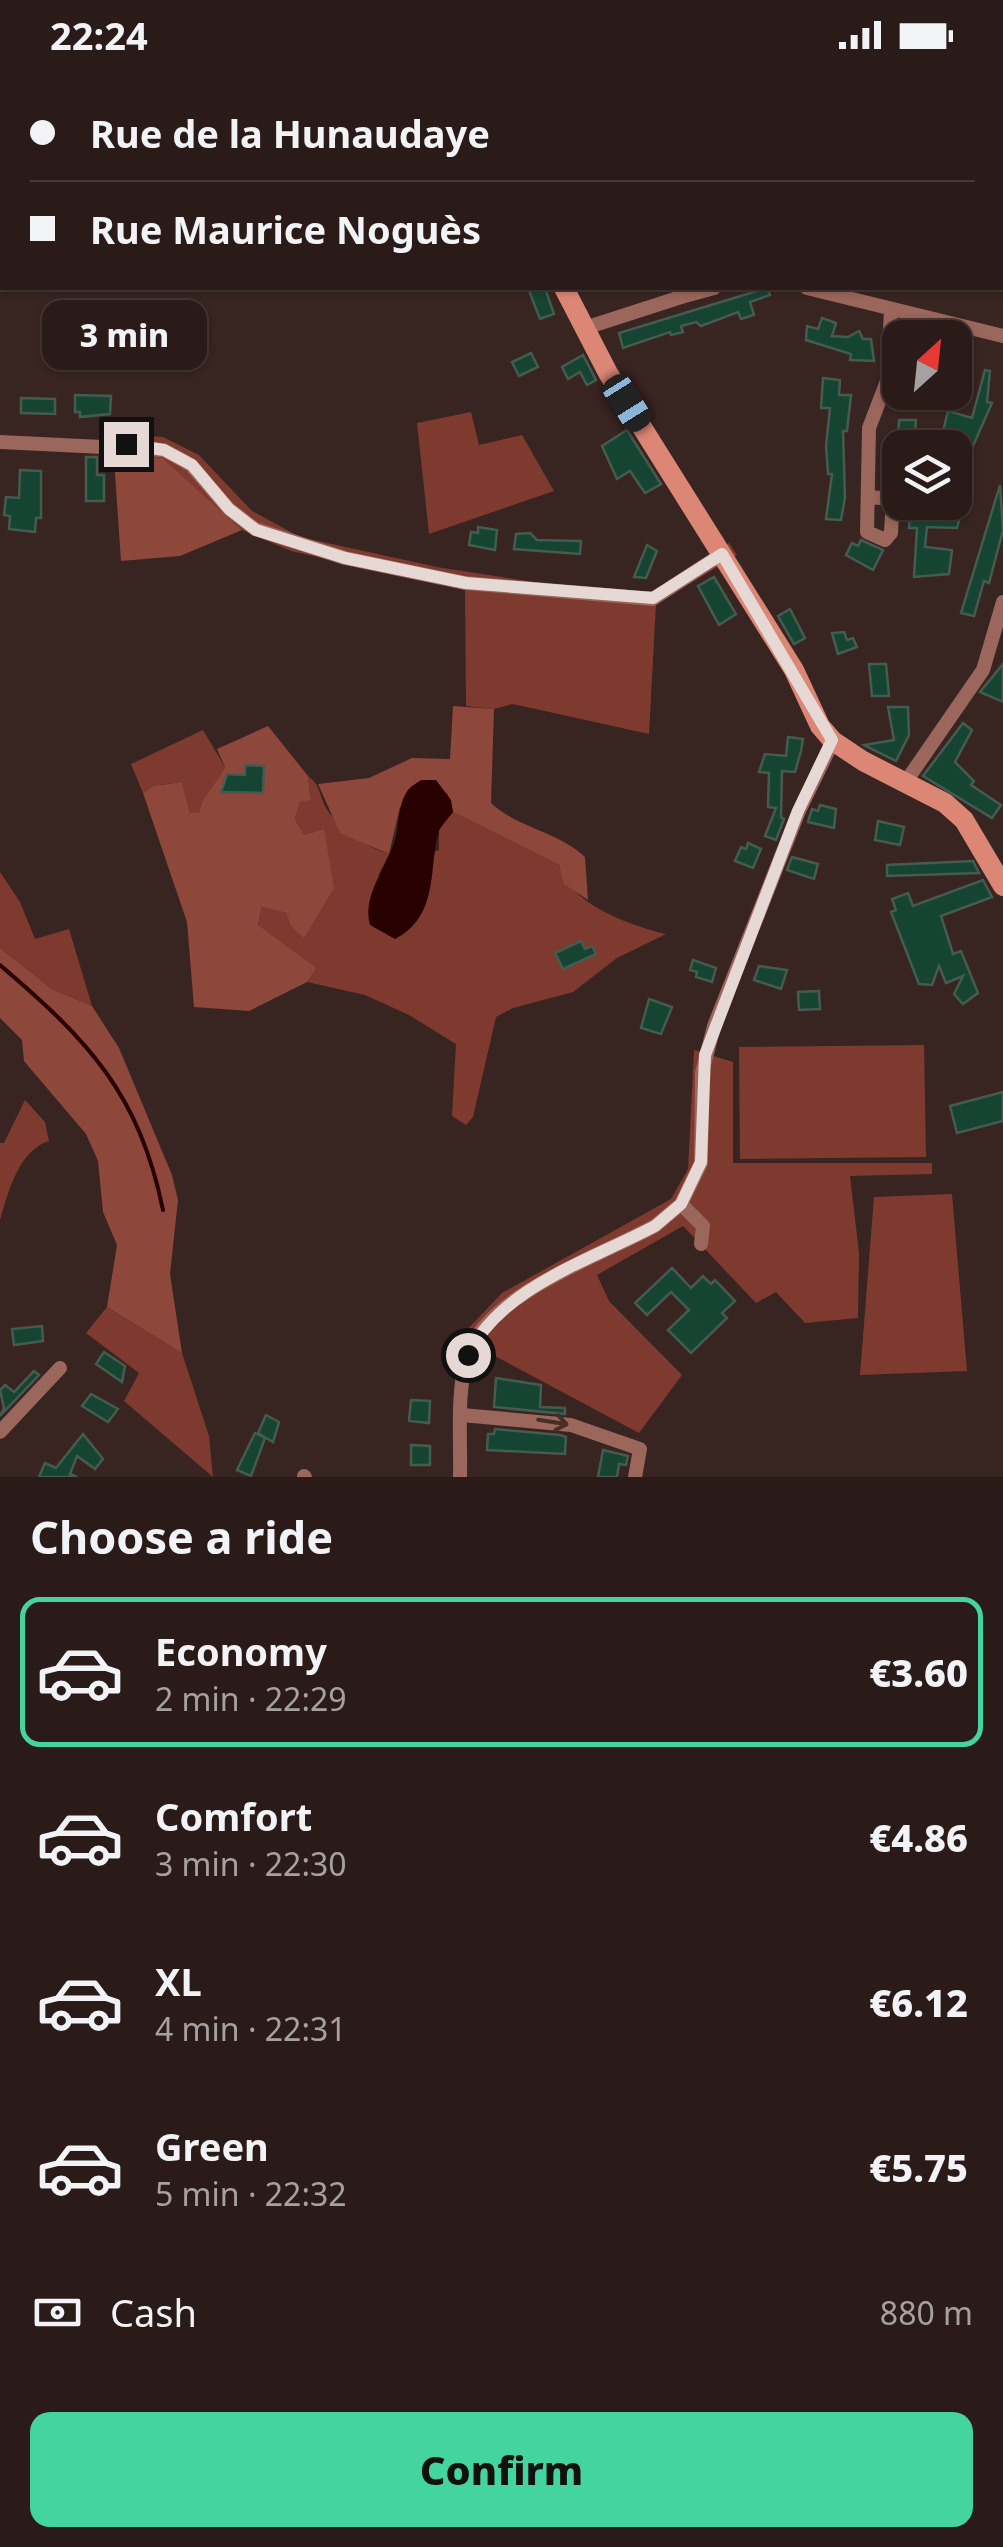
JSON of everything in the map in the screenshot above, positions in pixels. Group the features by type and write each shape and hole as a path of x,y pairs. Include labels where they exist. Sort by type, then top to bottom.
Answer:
{"street":[{"path":"565,290 582,329 832,740 863,760 907,780 964,820 1003,886"},
{"path":"814,290 1003,336"},
{"path":"582,329 679,292"},
{"path":"868,497 869,428 887,381 892,311"},
{"path":"0,442 164,450 192,465 229,509 256,530 345,558 466,583 653,598 722,554"},
{"path":"907,780 998,643 1003,602"},
{"path":"460,1477 468,1355 500,1311 655,1226 681,1204 701,1162 704,1062 720,1008 798,811 832,740"},
{"path":"681,1204 703,1226 701,1244"},
{"path":"0,1432 60,1368"},
{"path":"462,1415 572,1425 640,1449 635,1477"}],"shaded area":[{"path":"471,412 479,445 522,435 554,491 429,534 417,423"},
{"path":"112,433 163,437 199,455 252,511 300,537 437,567 600,592 652,591 729,543 737,555 656,604 649,734 513,704 494,709 466,706 465,590 291,551 242,530 162,459 114,459"},
{"path":"162,458 242,530 180,556 121,561 114,459"},
{"path":"453,706 494,709 491,803 585,857 588,900 564,884 559,865 453,812 447,793 400,807 389,854 340,833 318,784 369,778 412,758 450,759"},
{"path":"268,726 308,776 311,800 300,802 295,819 304,835 324,829 334,888 304,938 290,925 287,913 262,907 258,925 316,968 307,982 249,1011 194,1007 187,922 143,793 153,786 182,782 190,813 199,813 225,767 217,749"},
{"path":"203,730 225,767 199,813 190,813 182,782 153,786 143,793 131,764"},
{"path":"308,776 341,825 364,843 389,854 378,876 439,850 439,830 453,812 559,865 575,891 602,911 666,934 617,958 573,992 513,1008 496,1017 473,1117 466,1125 452,1116 456,1044 409,1015 365,995 307,982 315,968 258,926 262,907 288,913 290,925 324,829 304,835 295,819 300,802 311,799"},
{"path":"421,780 436,780 451,800 453,812 439,831 426,904 409,929 395,939 370,925 369,904 394,843 404,796"},
{"path":"0,872 20,902 35,939 69,929 92,1006 52,989 0,948"},
{"path":"0,948 52,989 92,1006 119,1048 172,1175 178,1200 170,1274 182,1353 107,1307 117,1245 103,1212 98,1161 86,1134 24,1061 22,1040 0,1018"},
{"path":"924,1045 926,1157 740,1159 739,1047"},
{"path":"694,1050 733,1062 733,1163 932,1163 932,1174 850,1176 859,1253 858,1318 805,1323 776,1292 756,1303 683,1226 597,1275 609,1301 682,1375 639,1433 493,1355 453,1356 462,1335 502,1293 671,1199 688,1169"},
{"path":"25,1100 45,1122 49,1141 22,1163 0,1220 0,1143 4,1143"},
{"path":"952,1194 967,1371 860,1375 874,1197"},
{"path":"107,1307 182,1353 209,1436 213,1477 124,1401 139,1373 86,1333"}],"building":[{"path":"529,290 546,290 554,314 540,319"},
{"path":"760,290 768,290 770,295 750,302 754,315 741,319 738,312 701,326 696,322 681,326 683,332 670,332 623,348 619,333"},
{"path":"822,318 836,323 832,336 848,337 859,331 863,339 871,339 874,361 850,360 851,354 806,340 807,326 818,329"},
{"path":"531,353 538,367 519,376 512,362"},
{"path":"583,355 596,380 587,385 580,372 568,379 562,367"},
{"path":"985,370 990,371 987,402 992,403 972,448 972,430 943,430 948,411 972,418"},
{"path":"823,378 840,380 839,395 851,395 847,431 843,431 845,498 841,520 826,519 832,474 828,474 826,446 830,408 821,408"},
{"path":"75,395 111,396 110,414 80,417 80,412 75,412"},
{"path":"21,398 55,399 55,414 21,413"},
{"path":"899,420 916,420 915,430 899,430"},
{"path":"627,430 661,484 645,493 630,471 617,479 602,446"},
{"path":"86,457 97,457 97,475 104,475 104,501 86,501"},
{"path":"20,470 41,471 41,518 36,518 35,532 9,529 10,516 4,515 6,497 19,498"},
{"path":"1000,485 1003,530 989,583 984,581 974,616 961,613"},
{"path":"910,520 959,520 957,528 927,527 925,547 952,550 949,574 914,577 917,528 909,528"},
{"path":"478,527 497,530 495,550 469,545 471,532 478,533"},
{"path":"530,533 537,540 581,541 580,554 514,549 516,534"},
{"path":"861,540 883,550 873,570 846,555 852,543 858,546"},
{"path":"647,545 657,551 646,578 634,577"},
{"path":"714,577 736,614 719,625 698,586"},
{"path":"790,609 805,638 794,644 778,616"},
{"path":"844,632 857,647 838,654 832,633"},
{"path":"869,664 886,664 889,696 872,696"},
{"path":"1003,664 1003,702 980,692"},
{"path":"888,707 908,707 909,735 896,761 864,745 894,740"},
{"path":"963,723 972,730 955,762 974,781 971,785 1001,805 992,818 923,776"},
{"path":"788,737 803,739 795,772 782,771 784,819 776,840 765,836 776,808 768,807 769,773 759,772 765,754 786,756"},
{"path":"245,765 264,766 263,793 221,792 227,774 245,775"},
{"path":"820,805 836,809 834,828 808,822 812,809 818,811"},
{"path":"878,821 904,827 900,845 875,840"},
{"path":"748,843 761,849 753,868 735,861 741,847 746,849"},
{"path":"792,857 818,864 814,879 787,870"},
{"path":"973,861 979,873 887,876 887,865"},
{"path":"983,880 992,897 941,916 953,954 961,951 978,993 963,1004 954,994 963,976 946,983 939,966 932,985 919,984 891,912 896,910 892,899 908,893 913,906"},
{"path":"581,941 585,949 592,946 596,954 563,969 555,953"},
{"path":"693,960 716,968 712,982 696,977 697,972 690,970"},
{"path":"759,966 787,970 781,989 754,980"},
{"path":"819,991 820,1009 799,1010 798,992"},
{"path":"649,999 672,1007 661,1034 641,1028"},
{"path":"1003,1092 1003,1121 957,1133 950,1106"},
{"path":"672,1268 691,1288 703,1276 711,1284 715,1280 735,1301 722,1313 727,1318 691,1353 668,1330 689,1310 671,1292 647,1315 635,1303"},
{"path":"42,1326 43,1341 14,1345 12,1329"},
{"path":"104,1352 125,1366 122,1382 96,1364"},
{"path":"34,1371 39,1375 0,1416 4,1408 0,1390 5,1385 14,1392"},
{"path":"496,1378 541,1385 540,1407 565,1408 565,1414 494,1407"},
{"path":"91,1394 118,1409 108,1422 82,1406"},
{"path":"411,1400 430,1401 429,1423 409,1421"},
{"path":"266,1415 279,1422 273,1442 258,1433"},
{"path":"495,1429 566,1437 565,1454 487,1450 488,1434 494,1434"},
{"path":"255,1433 265,1438 251,1476 237,1470"},
{"path":"83,1434 103,1459 95,1469 77,1456 70,1474 77,1477 39,1477 45,1463 56,1468"},
{"path":"411,1445 430,1446 430,1465 411,1465"},
{"path":"603,1450 628,1456 626,1465 619,1464 617,1477 598,1477"}],"waterway":[{"path":"0,965 59,1018 106,1072 140,1133 163,1210"}],"route":[{"path":"126,444 164,450 192,465 229,509 256,530 345,558 466,583 609,598 653,598 722,554 794,670 820,726 832,740 798,811 714,1026 702,1073 701,1162 681,1204 655,1226 514,1299 485,1327 468,1355"}]}
